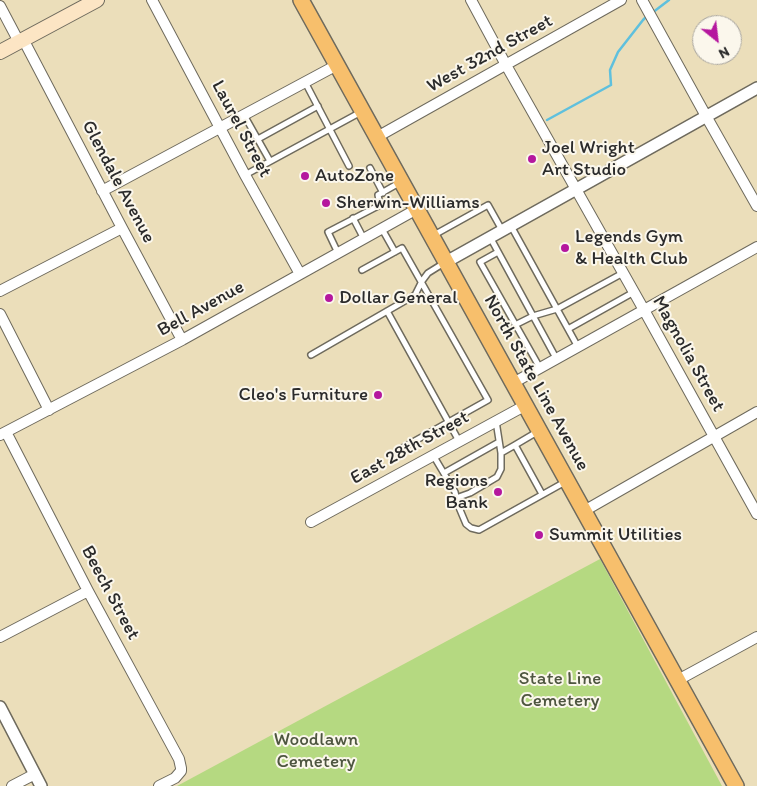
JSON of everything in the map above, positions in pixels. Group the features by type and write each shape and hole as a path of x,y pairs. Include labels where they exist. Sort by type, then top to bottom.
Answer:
{"main road":[{"path":"0,52 97,0"},
{"name":"North State Line Avenue","path":"301,0 736,786"}],"street":[{"name":"Laurel Street","path":"152,0 300,274"},
{"name":"Magnolia Street","path":"472,0 506,65 757,514"},
{"name":"West 32nd Street","path":"377,138 621,0"},
{"path":"642,0 757,206"},
{"name":"Glendale Avenue","path":"0,6 21,40 182,340"},
{"path":"102,191 337,65"},
{"path":"446,262 757,88"},
{"name":"Bell Avenue","path":"3,433 182,340 417,209"},
{"path":"0,291 122,228"},
{"path":"513,383 757,247"},
{"path":"0,314 48,410"},
{"name":"East 28th Street","path":"311,522 526,405"},
{"path":"584,511 757,412"},
{"name":"Beech Street","path":"3,433 179,759 181,772 175,778 159,786"},
{"path":"0,637 88,591"},
{"path":"678,680 757,637"},
{"path":"0,707 42,786"},
{"path":"12,786 35,774"}],"lane":[{"path":"305,82 349,166"},
{"path":"258,139 318,106"},
{"path":"245,175 363,111"},
{"path":"244,115 270,161"},
{"path":"370,168 383,193"},
{"path":"338,253 328,232 380,205 378,196 402,182"},
{"path":"432,236 488,205 506,228 557,309 578,347"},
{"path":"353,218 364,238"},
{"path":"382,229 395,252"},
{"path":"490,238 556,359"},
{"path":"362,270 402,248 488,400 404,447"},
{"path":"498,252 480,262 540,368"},
{"path":"311,355 415,295 428,272 446,262"},
{"path":"515,325 533,316 557,309 623,273"},
{"path":"568,329 634,292"},
{"path":"387,311 460,441"},
{"path":"456,498 470,493 497,477 501,469 501,453 496,421"},
{"path":"501,453 540,431"},
{"path":"444,472 499,442"},
{"path":"514,445 542,494"},
{"path":"433,455 455,492 466,524 471,528 480,530 567,481"}],"green space":[{"name":"State Line Cemetery","path":"600,559 722,786 177,786 333,702"}],"waterway":[{"path":"652,13 669,0"},
{"path":"547,120 611,85 610,70 618,52 647,16"}],"place":[{"name":"Joel Wright Art Studio","path":"532,159"},
{"name":"AutoZone","path":"305,176"},
{"name":"Sherwin-Williams","path":"326,203"},
{"name":"Legends Gym & Health Club","path":"565,248"},
{"name":"Dollar General","path":"329,298"},
{"name":"Cleo's Furniture","path":"378,395"},
{"name":"Regions Bank","path":"498,492"},
{"name":"Summit Utilities","path":"539,535"}],"park label":[{"name":"Woodlawn Cemetery","path":"316,751"}]}
